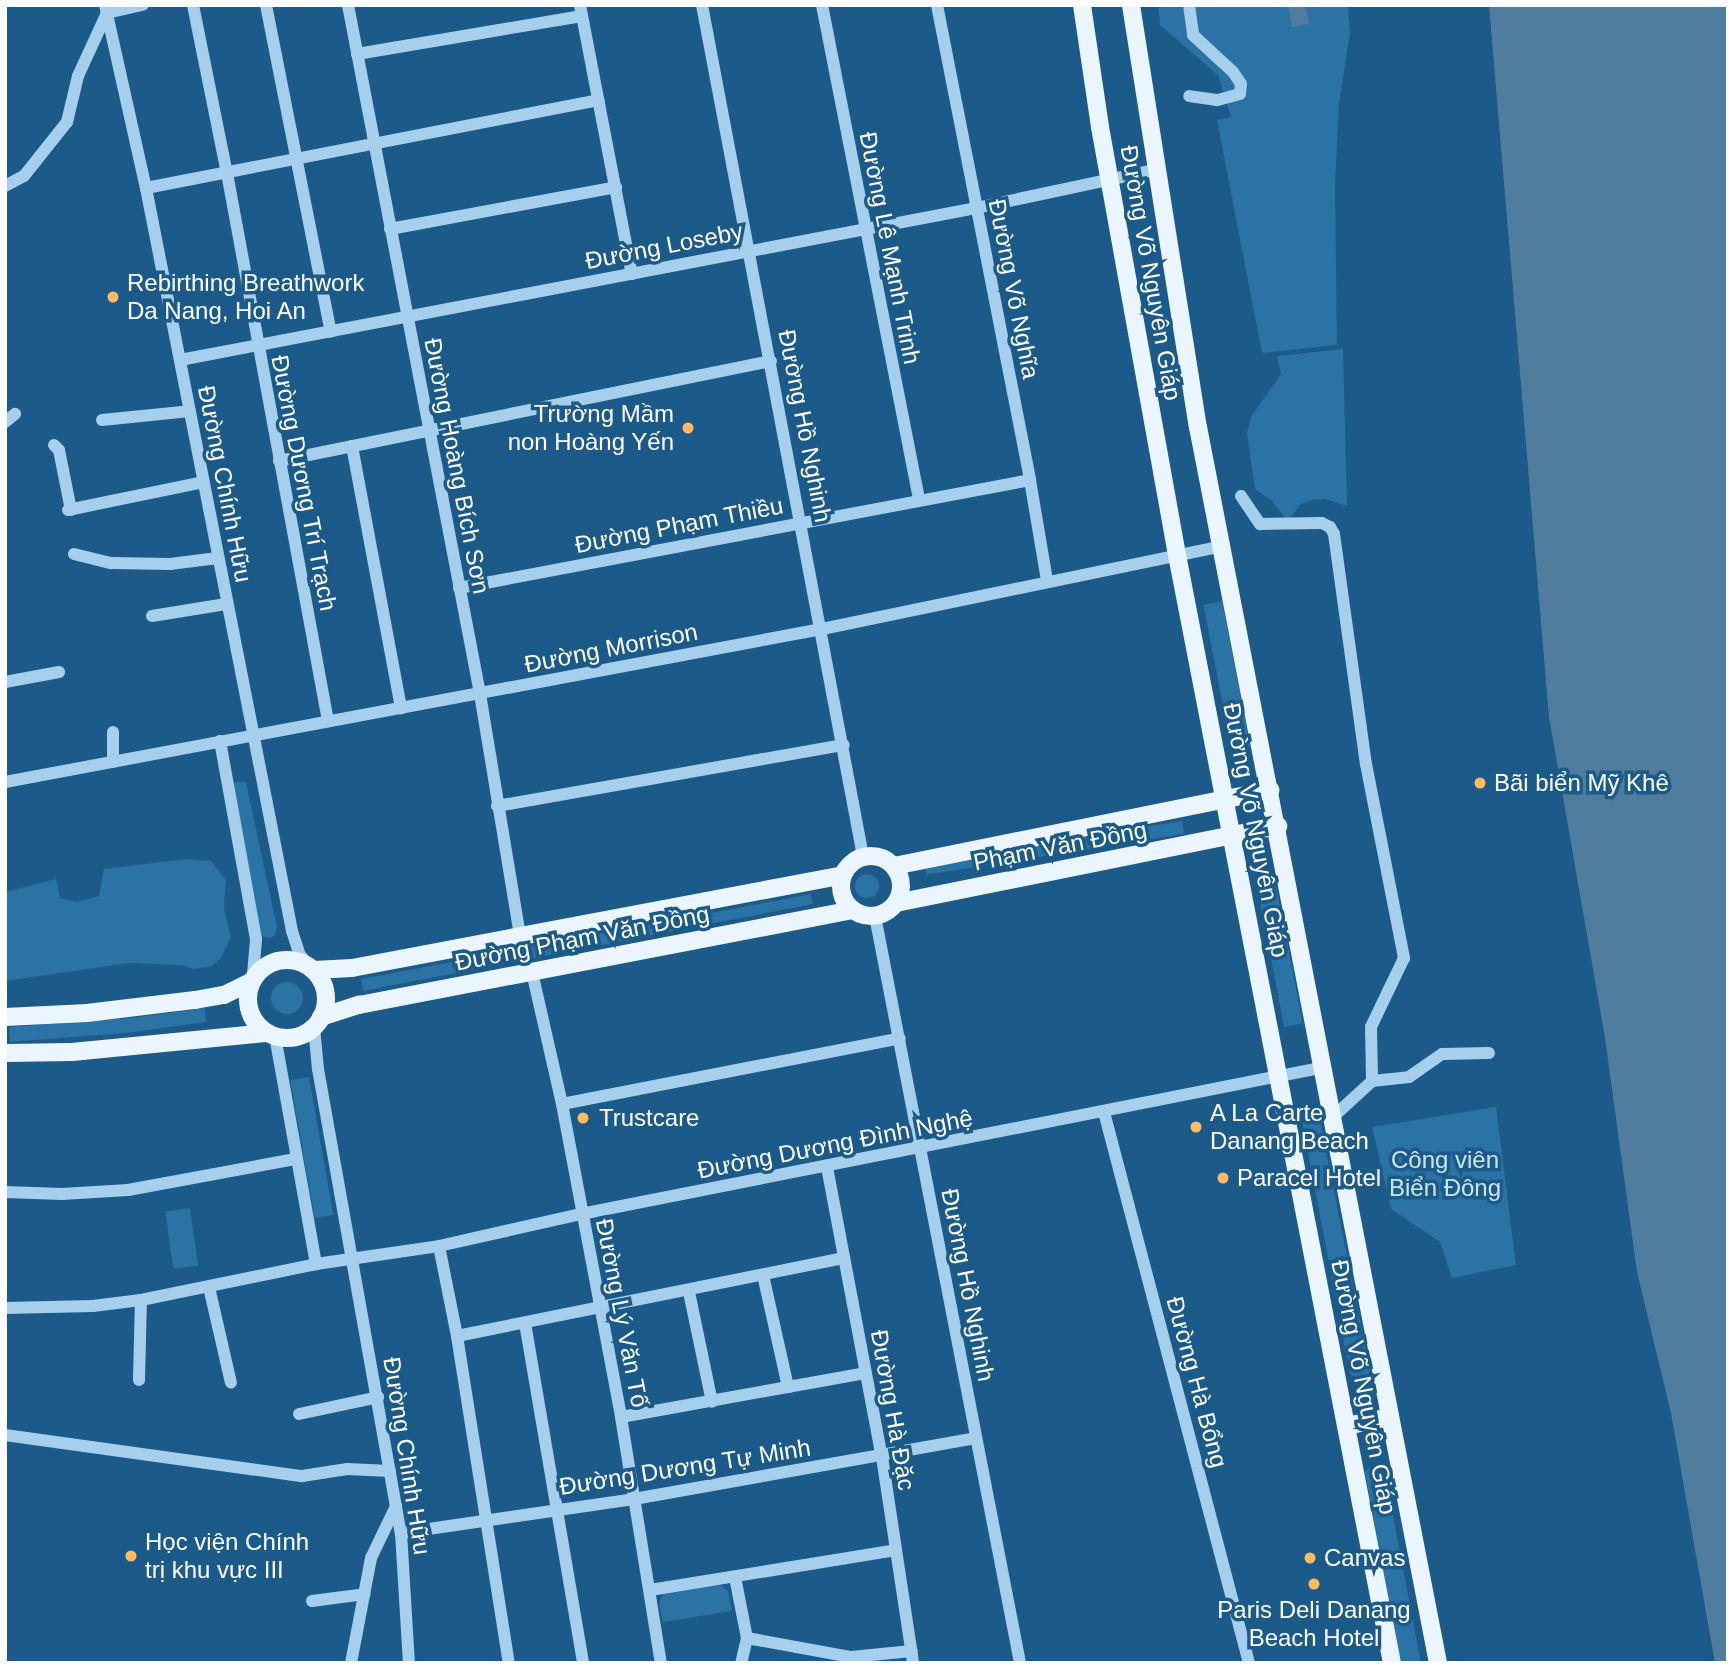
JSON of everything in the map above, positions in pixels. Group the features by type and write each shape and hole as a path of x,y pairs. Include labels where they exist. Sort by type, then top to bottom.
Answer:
{"main road":[{"name":"Đường Võ Nguyên Giáp","path":"1082,5 1110,180 1177,555 1392,1663"},
{"name":"Đường Võ Nguyên Giáp","path":"1131,5 1155,170 1198,427 1325,1068 1438,1663"},
{"path":"1225,799 1270,790"},
{"name":"Phạm Văn Đồng","path":"894,866 1225,799"},
{"path":"1233,836 1278,826"},
{"name":"Phạm Văn Đồng","path":"896,903 1233,836"},
{"path":"863,856 885,859 894,866 901,880 896,903 875,916 853,910 843,898 842,875 847,866 863,856"},
{"name":"Đường Phạm Văn Đồng","path":"312,968 352,968 842,875"},
{"name":"Đường Phạm Văn Đồng","path":"318,1022 359,1005 853,910"},
{"path":"5,1017 87,1013 224,995 252,980 269,964 279,960 300,962 312,968 320,978 326,998 318,1022 296,1037 271,1035 72,1052 5,1053"},
{"path":"252,980 249,1011 253,1020 271,1035"},
{"path":"1346,1426 1390,1418"}],"street":[{"path":"5,186 24,176 67,122 78,76 106,9 142,5"},
{"name":"Đường Dương Trí Trạch","path":"192,5 227,173 328,721"},
{"path":"266,5 331,332"},
{"name":"Đường Hoàng Bích Sơn","path":"348,5 480,694 520,936"},
{"name":"Đường Hồ Nghinh","path":"702,5 751,250 863,856"},
{"name":"Đường Lê Mạnh Trinh","path":"822,5 863,229 919,499"},
{"name":"Đường Võ Nghĩa","path":"937,5 1030,480 1047,581"},
{"path":"1189,5 1193,35 1233,72 1241,84 1240,94 1217,100 1189,96"},
{"name":"Đường Chính Hữu","path":"106,9 146,188 251,735 292,931 300,955 312,968"},
{"path":"357,54 581,10 632,274"},
{"path":"146,188 374,146 599,100"},
{"name":"Đường Loseby","path":"180,360 976,208 1155,170"},
{"path":"390,229 616,187"},
{"path":"279,461 771,362"},
{"path":"102,420 190,411"},
{"path":"54,445 59,450 69,510 204,482"},
{"path":"352,446 401,708"},
{"name":"Đường Phạm Thiều","path":"459,588 1030,480"},
{"path":"1241,496 1260,524 1322,523 1331,527 1334,534 1366,764 1404,958 1371,1027 1372,1081"},
{"name":"Đường Morrison","path":"5,782 822,629 1222,546"},
{"path":"74,554 111,563 170,564 218,558"},
{"path":"152,616 226,604"},
{"path":"5,682 59,672"},
{"path":"113,732 113,762"},
{"path":"220,741 256,940 252,980"},
{"path":"497,806 844,745"},
{"name":"Đường Hồ Nghinh","path":"875,916 1020,1663"},
{"name":"Đường Lý Văn Tố","path":"532,972 562,1104 598,1308 621,1416 661,1663"},
{"name":"Đường Chính Hữu","path":"318,1022 318,1069 401,1533 408,1663"},
{"path":"271,1035 316,1264"},
{"path":"562,1104 900,1038"},
{"path":"1334,1116 1372,1081 1409,1077 1442,1054 1489,1053"},
{"name":"Đường Dương Đình Nghệ","path":"353,1258 439,1246 581,1214 1325,1068"},
{"name":"Đường Hà Bổng","path":"1104,1112 1249,1663"},
{"path":"5,1192 128,1191 295,1159"},
{"name":"Đường Hà Đặc","path":"827,1167 882,1457 912,1657"},
{"path":"439,1246 457,1336 509,1663"},
{"path":"5,1308 93,1306 141,1300 353,1258"},
{"path":"457,1336 689,1292 844,1258"},
{"path":"763,1275 788,1387"},
{"path":"209,1287 231,1383"},
{"path":"689,1292 712,1402"},
{"path":"139,1380 141,1300"},
{"path":"525,1323 583,1663"},
{"path":"621,1416 865,1373"},
{"path":"299,1414 378,1397"},
{"path":"5,1435 302,1476 347,1469 390,1471"},
{"name":"Đường Dương Tự Minh","path":"401,1533 634,1499 882,1457 975,1438"},
{"path":"352,1663 370,1558 397,1506"},
{"path":"650,1590 896,1550"},
{"path":"735,1577 747,1638 741,1663"},
{"path":"312,1601 365,1594"},
{"path":"747,1638 851,1657 912,1657"}],"green space":[{"path":"1158,5 1348,5 1350,33 1339,103 1335,185 1337,345 1262,353 1217,120 1231,117 1218,75 1160,25"},
{"path":"1343,349 1347,506 1325,499 1311,500 1300,505 1288,521 1272,501 1255,489 1247,433 1252,415 1281,374 1277,356"},
{"path":"1222,601 1250,746 1232,750 1203,605"},
{"path":"236,782 246,782 277,927 275,935 270,938 259,936 230,786"},
{"path":"1182,821 1184,834 926,875 924,862"},
{"path":"186,859 211,861 226,880 224,908 231,937 221,958 212,966 194,969 181,965 129,963 5,981 5,892 56,879 60,898 77,902 99,896 104,869"},
{"path":"867,874 876,877 879,886 876,895 867,898 858,895 855,886 858,877"},
{"path":"1275,880 1303,1023 1284,1027 1256,884"},
{"path":"811,894 813,904 363,991 361,979"},
{"path":"287,982 298,987 303,998 298,1009 287,1014 276,1009 271,998 276,987"},
{"path":"205,1008 206,1022 126,1033 10,1042 9,1027 132,1018"},
{"path":"309,1077 333,1215 315,1218 290,1080"},
{"name":"Công viên Biển Đông","path":"1496,1107 1516,1265 1452,1278 1440,1242 1391,1209 1372,1127"},
{"path":"1309,1108 1318,1111 1370,1371 1363,1382 1350,1374 1301,1115"},
{"path":"190,1208 198,1265 173,1269 165,1211"},
{"path":"1373,1464 1384,1469 1421,1663 1401,1663 1365,1472"},
{"path":"719,1584 728,1591 732,1611 663,1622 659,1604 664,1592"}],"shaded area":[{"path":"1288,5 1306,5 1309,24 1292,27"},
{"path":"1489,5 1728,5 1728,1663 1715,1663 1671,1413 1637,1272 1605,1038 1549,717"}],"place":[{"name":"Rebirthing Breathwork Da Nang, Hoi An","path":"113,297"},
{"name":"Trường Mầm non Hoàng Yến","path":"688,428"},
{"name":"Bãi biển Mỹ Khê","path":"1480,783"},
{"name":"Trustcare","path":"583,1118"},
{"name":"A La Carte Danang Beach","path":"1196,1127"},
{"name":"Paracel Hotel","path":"1223,1178"},
{"name":"Học viện Chính trị khu vực III","path":"131,1556"},
{"name":"Canvas","path":"1310,1558"},
{"name":"Paris Deli Danang Beach Hotel","path":"1314,1584"}]}
